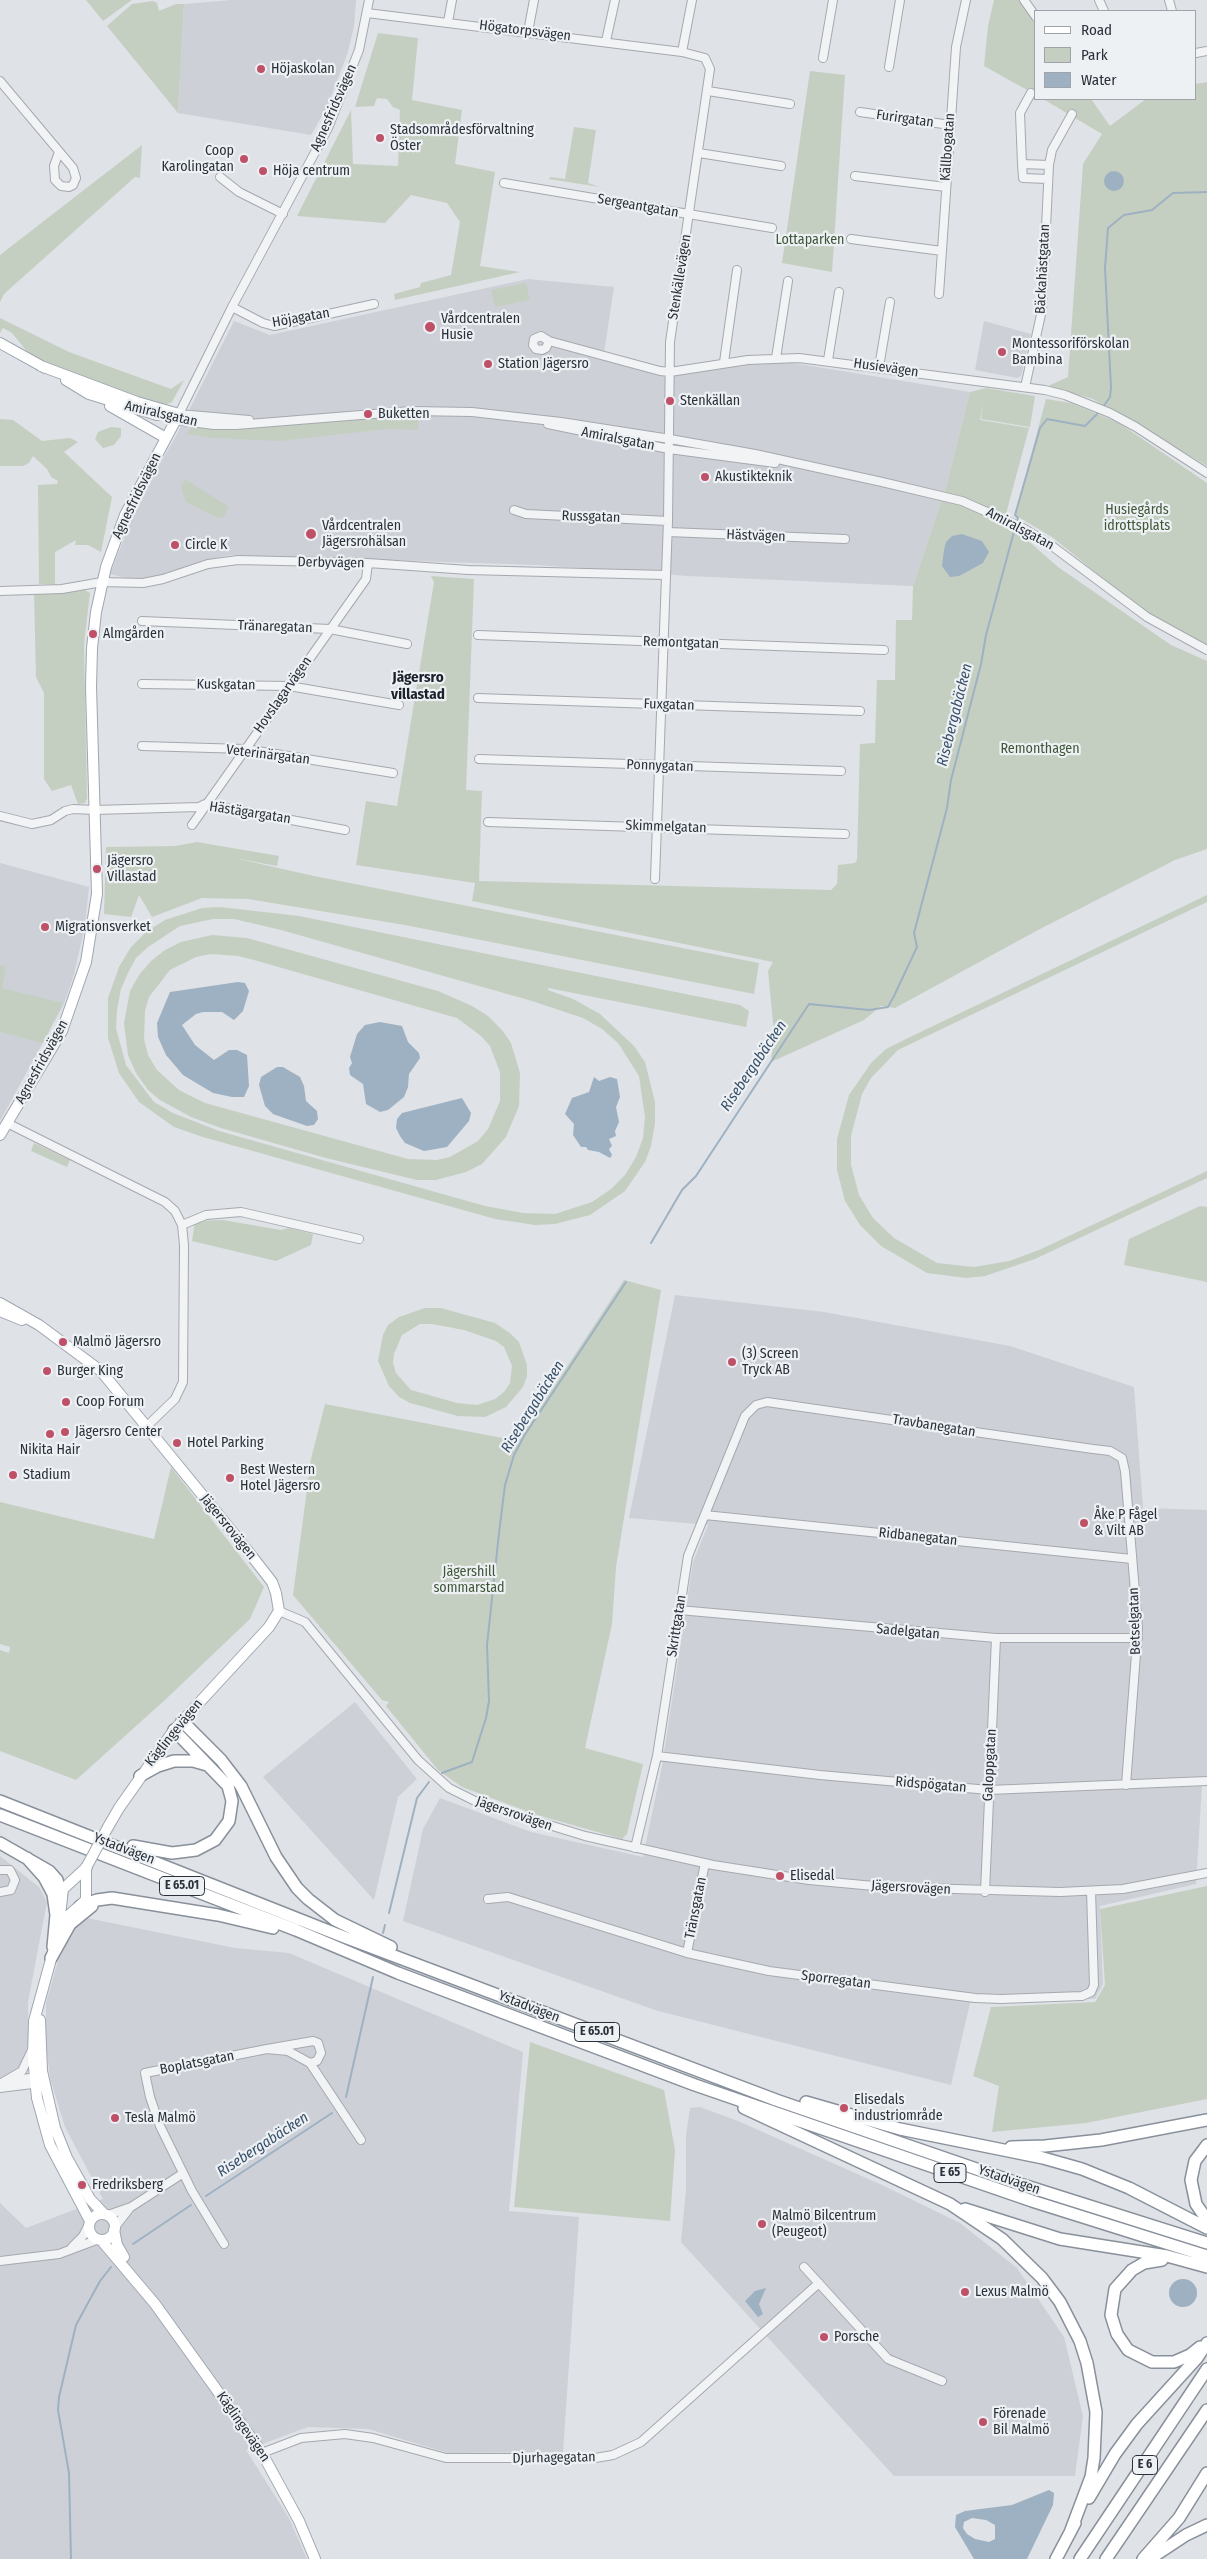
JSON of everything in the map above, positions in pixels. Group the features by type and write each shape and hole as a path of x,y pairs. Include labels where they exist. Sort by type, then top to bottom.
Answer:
{"highway":[{"path":"53,1822 70,1824 156,1852 172,1853 196,1850 215,1840 229,1821 232,1808 228,1786 178,1726"},
{"path":"178,1726 221,1760 241,1786 276,1857 288,1877 308,1899 335,1920 356,1931 470,1979 483,1989"},
{"path":"140,1776 158,1766 174,1761 193,1761 211,1767"},
{"name":"Ystadvägen","path":"0,1801 483,1989 711,2074 929,2153 1100,2211 1207,2243"},
{"name":"Ystadvägen","path":"0,1815 296,1930 364,1959 695,2084 1205,2263"},
{"path":"0,1843 54,1876 61,1894"},
{"path":"27,1858 44,1877 55,1900 56,1924 51,1958"},
{"path":"79,1907 106,1898 255,1923 364,1959"},
{"path":"51,1958 66,1930 84,1912 108,1902 136,1902"},
{"path":"711,2074 727,2076 900,2129 1042,2158 1097,2175 1129,2188 1207,2228"},
{"path":"695,2084 950,2204 1060,2239 1205,2263"},
{"path":"977,2144 1013,2147 1082,2143 1207,2120"},
{"path":"1207,2145 1195,2161 1191,2180 1196,2204 1207,2220"},
{"path":"950,2204 1002,2240 1032,2266 1060,2302 1080,2341 1093,2387 1096,2429 1091,2477 1071,2530"},
{"path":"1205,2263 1159,2260 1138,2266 1127,2274 1115,2289 1111,2315 1114,2329 1123,2345 1139,2358 1152,2362 1174,2362 1190,2355 1207,2342"},
{"path":"1056,2559 1115,2454 1136,2424 1197,2358 1207,2342"},
{"name":"E 6","path":"1080,2559 1176,2419 1207,2369"},
{"name":"E 6","path":"1106,2559 1207,2410"},
{"path":"1143,2559 1179,2518 1207,2473"},
{"path":"1150,2559 1186,2535 1207,2525"}],"main road":[{"name":"Amiralsgatan","path":"0,343 89,394 177,417"},
{"name":"Amiralsgatan","path":"41,366 177,417"},
{"path":"89,394 166,438"},
{"name":"Agnesfridsvägen","path":"0,1135 62,1031 82,979 92,931 97,894 92,648 102,582 124,514 177,417"},
{"name":"Jägersrovägen","path":"0,1303 34,1323 101,1371 272,1582 279,1611"},
{"name":"Jägersrovägen","path":"0,1312 34,1323"},
{"name":"Käglingevägen","path":"58,1937 61,1894 64,1887 87,1867 108,1827 140,1776 178,1726 269,1627 279,1611"},
{"name":"Käglingevägen","path":"87,1867 86,1897 79,1907 68,1916 58,1937 41,1989 34,2020 33,2040 39,2080 67,2158 90,2199 106,2215"},
{"path":"61,1894 65,1904 79,1907"},
{"name":"Käglingevägen","path":"41,1989 40,2112 50,2145 72,2188 88,2212 90,2223"},
{"path":"97,2214 106,2215 113,2220 115,2228 110,2237 100,2240 92,2235 90,2223 97,2214"},
{"name":"Käglingevägen","path":"115,2228 117,2245 155,2304 262,2453 290,2504 316,2559"},
{"name":"Käglingevägen","path":"100,2240 155,2304"}],"street":[{"name":"Agnesfridsvägen","path":"177,417 232,307 328,128 348,82 359,50 370,0"},
{"path":"448,22 452,0"},
{"path":"528,32 534,0"},
{"path":"606,41 615,0"},
{"path":"682,52 692,0"},
{"path":"823,58 833,0"},
{"path":"889,67 900,0"},
{"name":"Källbogatan","path":"938,294 956,47 966,0"},
{"path":"1024,0 1034,14"},
{"name":"Högatorpsvägen","path":"367,13 606,41 682,52"},
{"name":"Stenkällevägen","path":"665,576 668,532 671,334 708,91 708,62 702,56 682,52"},
{"path":"0,81 59,152"},
{"path":"708,91 790,104"},
{"path":"1031,93 1020,113 1023,178 1048,179"},
{"name":"Furirgatan","path":"860,112 950,125"},
{"name":"Bäckahästgatan","path":"1025,387 1042,310 1049,165 1052,150 1072,114"},
{"path":"699,153 780,166"},
{"path":"1022,164 1049,165"},
{"path":"855,176 946,187"},
{"path":"220,177 240,192 283,214"},
{"name":"Sergeantgatan","path":"504,183 772,228"},
{"path":"851,240 942,251"},
{"path":"724,362 737,270"},
{"path":"776,358 788,281"},
{"path":"828,360 839,292"},
{"path":"880,367 890,302"},
{"name":"Höjagatan","path":"232,307 263,323 274,326 374,304"},
{"name":"Husievägen","path":"549,341 670,372 724,362 776,358 828,360 1025,387 1065,395 1110,413 1136,427 1207,473"},
{"name":"Amiralsgatan","path":"177,417 289,421 432,410 472,412 670,439 807,466 962,501 1023,528 1052,546 1147,617 1207,650"},
{"name":"Amiralsgatan","path":"520,418 669,449 807,466"},
{"name":"Russgatan","path":"514,510 526,514 668,521"},
{"name":"Hästvägen","path":"668,532 845,539"},
{"name":"Derbyvägen","path":"0,591 62,589 102,582 132,584 154,582 224,561 368,563 468,570 665,576"},
{"name":"Hovslagarvägen","path":"192,825 288,686 366,579 368,563"},
{"path":"655,879 665,576"},
{"name":"Tränaregatan","path":"142,621 330,629 407,644"},
{"name":"Remontgatan","path":"478,635 884,650"},
{"name":"Kuskgatan","path":"142,684 288,686 399,705"},
{"name":"Fuxgatan","path":"478,698 860,711"},
{"name":"Veterinärgatan","path":"142,746 246,749 393,773"},
{"name":"Ponnygatan","path":"478,759 841,771"},
{"name":"Hästägargatan","path":"0,816 32,824 51,820 65,811 73,809 199,807 205,804 345,830"},
{"name":"Skimmelgatan","path":"488,822 845,834"},
{"path":"7,1123 166,1202 175,1212 182,1225 184,1245 182,1382 178,1395 171,1405 146,1427"},
{"path":"182,1225 206,1215 241,1212 359,1239"},
{"name":"Travbanegatan","path":"748,1412 762,1403 778,1402 1102,1450 1117,1454 1122,1458"},
{"name":"Skrittgatan","path":"635,1848 657,1756 688,1556 748,1412"},
{"name":"Betselgatan","path":"1122,1458 1125,1471 1138,1638 1126,1785"},
{"name":"Ridbanegatan","path":"705,1515 1132,1559"},
{"name":"Sadelgatan","path":"679,1610 996,1638 1138,1638"},
{"name":"Jägersrovägen","path":"279,1611 305,1622 418,1760 435,1776 457,1793 533,1822 635,1848 705,1863 840,1884 985,1892 1091,1891 1150,1885 1207,1873"},
{"name":"Galoppgatan","path":"985,1892 996,1638"},
{"name":"Ridspögatan","path":"657,1756 820,1776 989,1790 1207,1780"},
{"name":"Tränsgatan","path":"687,1953 705,1863"},
{"path":"0,1870 12,1872 15,1883 11,1890 0,1892"},
{"name":"Sporregatan","path":"488,1899 508,1897 687,1953 769,1971 975,1998 1082,1996 1091,1992 1094,1985 1091,1891"},
{"path":"0,2086 22,2072 30,2055 33,2040"},
{"name":"Boplatsgatan","path":"224,2244 182,2174 154,2111 145,2073 267,2049 316,2042 320,2046 321,2056 317,2061 310,2063 288,2051 267,2049"},
{"path":"310,2063 362,2140"},
{"path":"10,2080 39,2080"},
{"path":"0,2086 39,2080"},
{"path":"106,2215 130,2207 182,2174"},
{"path":"115,2228 130,2207"},
{"path":"59,2254 78,2242 90,2223"},
{"path":"0,2261 59,2254 100,2240"},
{"path":"804,2267 888,2359 942,2381"},
{"name":"Djurhagegatan","path":"262,2453 302,2438 345,2434 364,2436 446,2458 565,2459 613,2455 642,2442 819,2283"}],"shaded area":[{"name":"Höjaskolan","path":"232,0 356,0 354,27 347,55 327,107 311,135 178,113 184,4"},
{"path":"528,279 614,287 603,360 657,374 732,364 787,362 970,392 947,484 913,586 688,576 537,565 230,555 148,579 130,579 110,574 139,500 176,436 234,321 270,335"},
{"name":"Montessoriförskolan Bambina","path":"984,321 1031,334 1021,376 1017,378 975,370"},
{"path":"0,863 89,887 85,926 73,978 63,1006 0,1121"},
{"path":"675,1295 824,1312 1010,1346 1134,1387 1143,1508 1207,1510 1207,1784 1202,1785 1196,1884 1100,1906 1103,1984 1095,1999 970,2003 951,2085 658,2011 403,1921 423,1829 440,1798 531,1832 643,1857 662,1766 693,1562 708,1525 629,1518"},
{"path":"355,1702 417,1779 398,1797 374,1900 263,1777"},
{"path":"0,1856 39,1887 47,1902 28,2002 28,2043 25,2056 17,2072 0,2079"},
{"path":"82,1917 235,1948 289,1953 523,2052 509,2211 579,2217 563,2452 448,2453 368,2429 308,2427 246,2450 289,2518 307,2559 0,2559 0,2203 26,2228 103,2199 65,2127 50,2078 46,2045 46,2003 63,1943"},
{"path":"700,2107 738,2121 882,2185 960,2223 1017,2268 1064,2337 1083,2416 1075,2476 894,2476 681,2242 686,2190 686,2135 690,2108"}],"green space":[{"path":"86,0 132,0 103,21"},
{"path":"994,0 1021,0 1034,18 1034,94 984,66 988,26"},
{"path":"153,1 157,3 159,11 176,4 184,4 178,113 107,26 132,4"},
{"path":"378,33 418,38 412,100 462,110 455,164 495,172 480,266 520,272 395,300 394,294 420,287 421,283 451,275 460,222 447,203 411,195 385,223 297,216 351,110 353,164 398,166 400,110 393,107 387,99 377,98 374,106 355,107"},
{"name":"Lottaparken","path":"810,71 845,75 832,272 782,263"},
{"path":"1207,82 1207,466 1093,399 1048,386 1068,377 1083,164 1102,134 1045,100 1092,100 1110,126 1145,100 1197,100 1197,84"},
{"path":"574,127 596,130 588,183 600,187 549,179 550,177 565,179"},
{"path":"142,145 140,178 135,177 4,294 0,302 0,255"},
{"path":"526,283 530,300 495,307 491,290"},
{"path":"0,318 69,352 171,389 184,380 172,402 161,407 65,373 29,354 12,333 3,328 0,333"},
{"name":"Remonthagen","path":"986,388 1035,396 1030,427 981,419 983,402 980,420 1029,428 1003,525 1025,538 1058,567 1171,645 1207,661 1207,849 1175,860 1038,930 895,1008 881,1006 864,1020 771,1062 774,1032 768,971 773,962 472,901 475,883 356,865 366,801 397,806 434,582 431,576 474,579 466,790 482,791 479,881 831,890 837,884 838,865 855,863 857,860 860,744 875,743 877,680 895,680 896,620 912,620 913,586 947,484 970,392"},
{"name":"Husiegårds idrottsplats","path":"1046,399 1071,403 1119,423 1207,483 1207,646 1148,615 1052,537 1015,515"},
{"path":"419,414 418,430 387,429 280,441 213,438 187,434 192,426 219,429"},
{"path":"0,419 13,420 42,441 70,438 78,442 64,452 112,497 101,552 88,545 75,545 76,540 55,552 55,584 39,584 38,485 57,484 58,481 51,477 47,469 33,456 29,463 23,466 0,466"},
{"path":"111,427 121,428 121,436 114,445 103,448 95,439 98,432"},
{"path":"185,479 229,507 224,517 218,518 186,502 181,488"},
{"path":"83,589 90,593 84,644 87,798 85,803 78,804 71,785 52,791 44,779 44,693 36,677 34,594"},
{"path":"197,842 279,856 277,866 234,858 314,876 759,963 754,994 405,925 248,899 202,898 152,917 139,895 131,917 104,914 106,847 176,846"},
{"path":"1207,895 1207,902 898,1050 871,1078 862,1094 851,1136 851,1165 859,1195 873,1218 894,1238 937,1263 974,1267 1009,1261 1039,1250 1207,1171 1207,1178 1035,1259 985,1276 966,1278 927,1273 881,1246 860,1225 845,1201 837,1170 837,1139 849,1095 871,1063 886,1049"},
{"path":"220,907 299,916 740,1005 749,1011 746,1027 548,988 548,990 573,999 600,1014 634,1046 645,1062 655,1102 655,1123 651,1146 645,1162 625,1191 590,1215 555,1224 535,1225 495,1219 203,1137 174,1127 139,1102 119,1073 108,1038 108,998 119,967 131,947 146,932 165,920 202,908","holes":["213,919 234,919 281,930 532,1001 583,1018 602,1029 618,1043 639,1076 645,1117 643,1138 636,1157 625,1175 611,1189 592,1202 555,1214 523,1213 485,1206 219,1131 173,1113 154,1102 126,1065 116,1028 121,989 136,958 148,947 180,926"]},
{"path":"212,935 247,938 438,991 472,1006 488,1016 502,1030 511,1043 520,1073 519,1106 506,1137 482,1164 466,1172 436,1180 417,1180 326,1158 221,1128 191,1117 160,1100 148,1090 136,1073 128,1055 124,1023 130,991 139,975 151,961 165,950 181,942","holes":["210,954 238,956 457,1018 481,1036 490,1046 500,1072 500,1101 488,1129 478,1141 450,1157 437,1160 408,1159 205,1103 179,1090 157,1070 148,1055 144,1039 145,1011 149,997 170,970 196,957"]},
{"path":"0,965 6,967 2,988 63,1003 43,1043 0,1032"},
{"path":"34,1143 70,1160 67,1167 31,1151"},
{"path":"1200,1206 1207,1207 1207,1282 1124,1265 1129,1239"},
{"path":"223,1220 281,1230 289,1228 313,1234 311,1245 276,1261 192,1241 195,1221"},
{"name":"Jägershill sommarstad","path":"624,1280 661,1290 616,1567 612,1624 585,1748 643,1764 627,1834 622,1839 534,1814 462,1787 438,1770 386,1706 389,1702 382,1700 293,1595 311,1459 325,1404 518,1441"},
{"path":"425,1308 441,1308 495,1323 519,1342 527,1365 527,1376 523,1387 506,1407 485,1417 458,1416 410,1403 399,1397 389,1386 378,1361 383,1335 388,1325 399,1317","holes":["420,1324 432,1324 464,1330 496,1341 504,1347 512,1366 510,1383 504,1392 495,1399 477,1405 457,1403 411,1390 396,1373 393,1363 394,1354 402,1335"]},
{"path":"171,1467 264,1587 250,1619 165,1700 76,1780 0,1751 0,1650 9,1653 10,1647 0,1644 0,1502 154,1539"},
{"path":"1207,1886 1207,2099 1086,2123 992,2132 999,2086 973,2076 991,2007 1095,2002 1105,1985 1100,1909"},
{"path":"530,2042 664,2090 675,2150 670,2221 514,2207"}],"water":[{"path":"1114,171 1121,174 1124,181 1121,188 1114,191 1107,188 1104,181 1107,174"},
{"path":"962,534 982,541 989,552 983,563 959,576 950,577 942,566 946,542 952,536"},
{"path":"238,982 245,983 249,991 243,1011 234,1020 222,1012 203,1012 196,1014 182,1025 195,1045 214,1060 229,1050 237,1050 247,1055 249,1086 244,1097 232,1097 213,1093 183,1075 166,1055 158,1037 157,1023 170,992"},
{"path":"380,1022 402,1026 408,1042 419,1053 420,1058 409,1074 408,1087 404,1097 388,1110 380,1112 366,1104 363,1084 350,1075 349,1068 352,1063 350,1057 357,1034 365,1025"},
{"path":"277,1067 283,1067 300,1077 304,1086 306,1101 317,1111 318,1119 314,1125 307,1126 273,1114 265,1106 259,1085 261,1077"},
{"path":"594,1077 599,1081 610,1077 617,1079 620,1097 616,1107 619,1122 615,1131 616,1136 609,1139 612,1146 609,1149 612,1155 610,1158 599,1152 588,1150 586,1147 581,1147 573,1135 574,1124 565,1114 572,1098 589,1092"},
{"path":"462,1098 471,1113 469,1121 447,1147 424,1151 405,1143 400,1136 396,1128 397,1119 402,1113"},
{"path":"1183,2279 1193,2283 1197,2293 1193,2303 1183,2307 1173,2303 1169,2293 1173,2283"},
{"path":"766,2288 759,2304 763,2314 758,2317 745,2301 755,2291"},
{"path":"1049,2490 1054,2493 1053,2505 1027,2559 974,2559 955,2527 956,2515 965,2511 1012,2505","holes":["972,2518 986,2520 995,2525 995,2539 989,2542 975,2539 967,2534 963,2528 964,2522"]}],"waterway":[{"name":"Risebergabäcken","path":"1103,407 1110,397 1111,388 1105,268 1108,228 1124,215 1152,210 1173,193 1207,192"},
{"name":"Risebergabäcken","path":"1016,524 1018,518 1015,515 1040,428 1047,419 1085,426 1100,411"},
{"name":"Risebergabäcken","path":"651,1243 682,1190 696,1176 809,1004 869,1010 888,1007 894,996 917,947 914,933 947,808 951,780 981,664 986,635 1015,528"},
{"name":"Risebergabäcken","path":"442,1773 472,1762 486,1718 489,1701 487,1645 505,1485 514,1455 524,1436 626,1282"},
{"name":"Risebergabäcken","path":"389,1913 417,1798 429,1782"},
{"name":"Risebergabäcken","path":"383,1933 385,1925"},
{"name":"Risebergabäcken","path":"346,2097 373,1977"},
{"name":"Risebergabäcken","path":"206,2196 332,2113"},
{"name":"Risebergabäcken","path":"133,2244 191,2205"},
{"name":"Risebergabäcken","path":"71,2559 69,2473 58,2410 59,2397 76,2325 100,2281 111,2267"}],"place":[{"name":"Höjaskolan","path":"261,69"},
{"name":"Stadsområdesförvaltning Öster","path":"380,138"},
{"name":"Coop Karolingatan","path":"244,159"},
{"name":"Höja centrum","path":"263,171"},
{"name":"Vårdcentralen Husie","path":"430,327"},
{"name":"Montessoriförskolan Bambina","path":"1002,352"},
{"name":"Station Jägersro","path":"488,364"},
{"name":"Stenkällan","path":"670,401"},
{"name":"Buketten","path":"368,414"},
{"name":"Akustikteknik","path":"705,477"},
{"name":"Vårdcentralen Jägersrohälsan","path":"311,534"},
{"name":"Circle K","path":"175,545"},
{"name":"Almgården","path":"93,634"},
{"name":"Jägersro Villastad","path":"97,869"},
{"name":"Migrationsverket","path":"45,927"},
{"name":"Malmö Jägersro","path":"63,1342"},
{"name":"(3) Screen Tryck AB","path":"732,1362"},
{"name":"Burger King","path":"47,1371"},
{"name":"Coop Forum","path":"66,1402"},
{"name":"Jägersro Center","path":"65,1432"},
{"name":"Nikita Hair","path":"50,1434"},
{"name":"Hotel Parking","path":"177,1443"},
{"name":"Stadium","path":"13,1475"},
{"name":"Best Western Hotel Jägersro","path":"230,1478"},
{"name":"Åke P Fågel & Vilt AB","path":"1084,1523"},
{"name":"Elisedal","path":"780,1876"},
{"name":"Elisedals industriområde","path":"844,2108"},
{"name":"Tesla Malmö","path":"115,2118"},
{"name":"Fredriksberg","path":"82,2185"},
{"name":"Malmö Bilcentrum (Peugeot)","path":"762,2224"},
{"name":"Lexus Malmö","path":"965,2292"},
{"name":"Porsche","path":"824,2337"},
{"name":"Förenade Bil Malmö","path":"983,2422"}],"district":[{"name":"Jägersro villastad","path":"418,686"}]}
